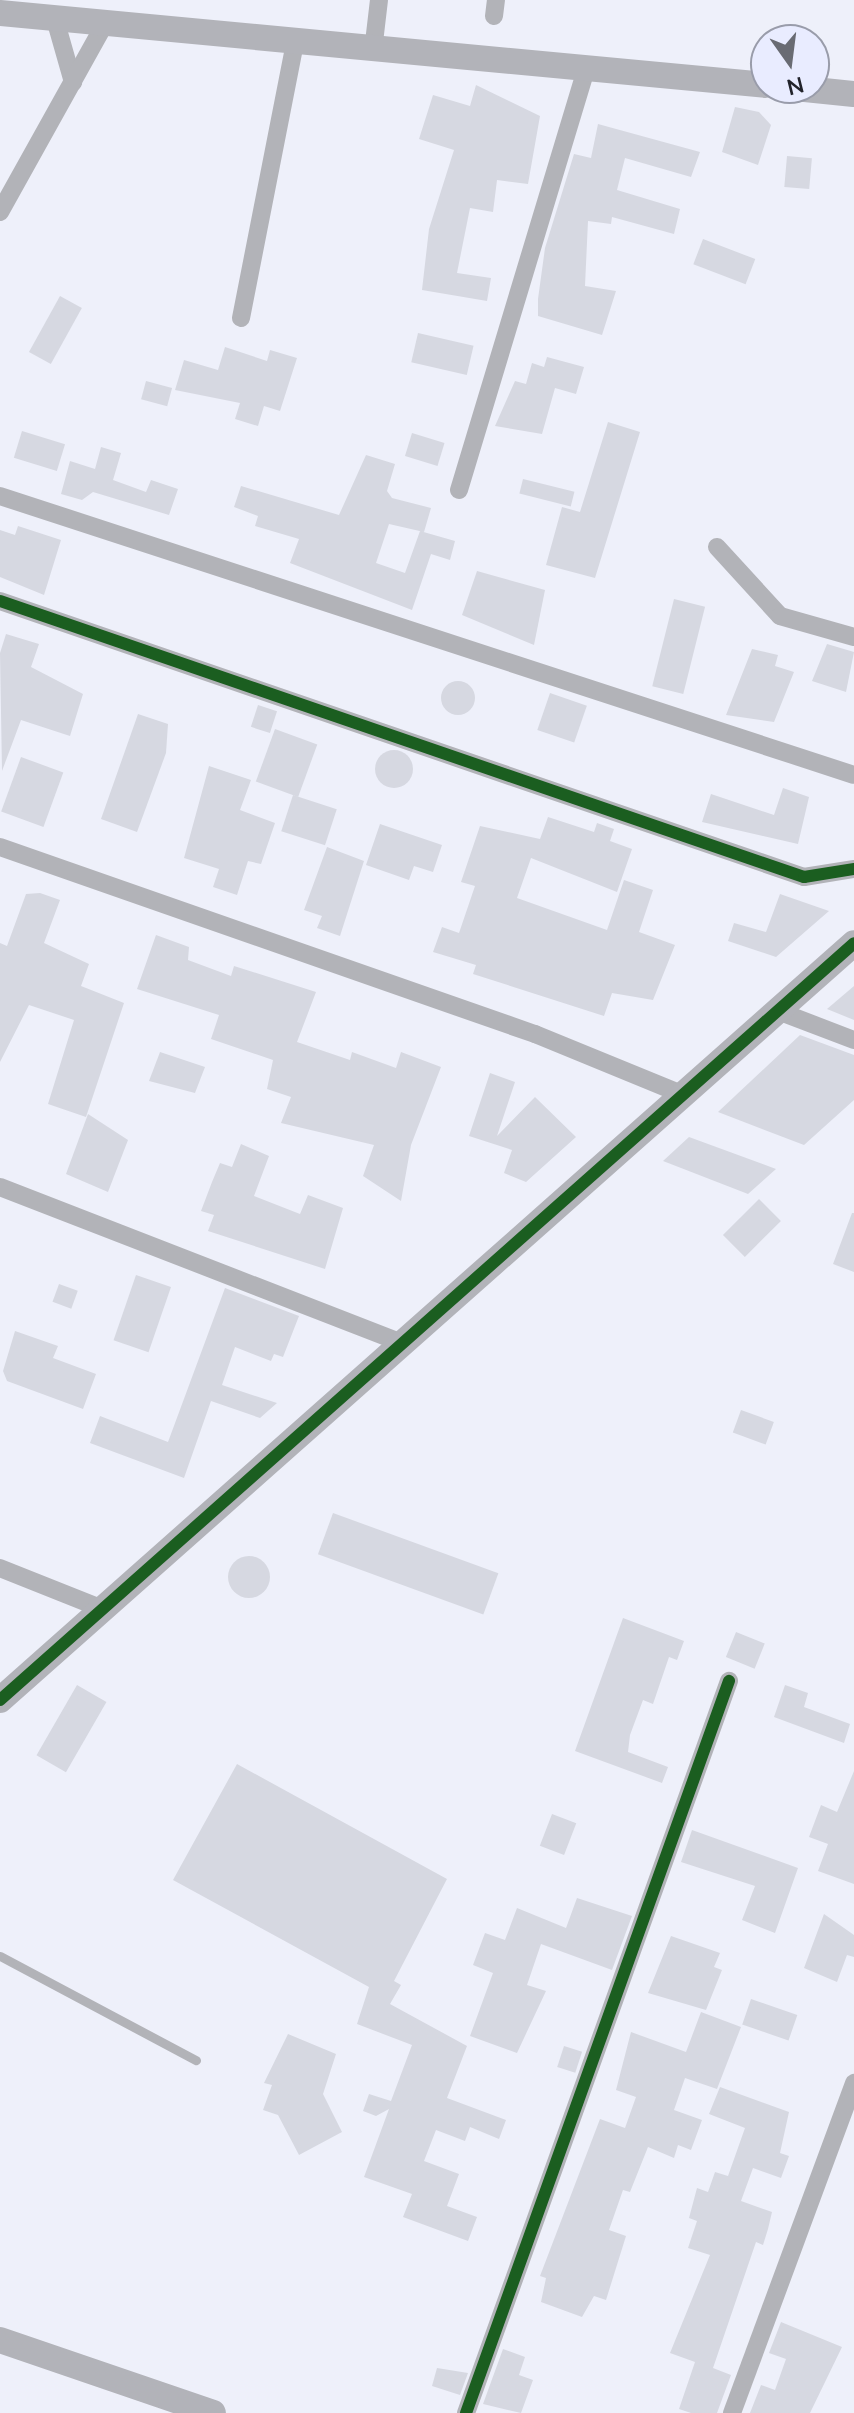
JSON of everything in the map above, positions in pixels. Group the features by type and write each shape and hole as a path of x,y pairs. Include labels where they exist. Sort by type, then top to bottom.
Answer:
{"street":[{"path":"373,51 379,0"},
{"path":"0,13 373,51 750,84"},
{"path":"55,19 73,82"},
{"path":"0,212 6,190 73,82 104,25"},
{"path":"241,318 295,43"},
{"path":"459,490 586,69"},
{"path":"830,92 854,94"},
{"path":"0,496 854,775"},
{"path":"717,547 780,616 854,637"},
{"path":"0,601 804,877 854,869"},
{"path":"0,847 535,1034 679,1093"},
{"path":"0,1700 404,1344 679,1093 854,943"},
{"path":"778,1011 854,1040"},
{"path":"0,1187 404,1344"},
{"path":"0,1568 103,1609"},
{"path":"466,2413 729,1681"},
{"path":"732,2413 854,2083"},
{"path":"0,2340 213,2413"}],"lane":[{"path":"0,1956 196,2060"}],"building":[{"path":"476,85 540,116 528,184 497,180 493,212 470,208 457,273 491,278 487,301 422,290 429,229 454,150 419,139 433,95 470,106"},
{"path":"735,107 759,112 771,125 758,165 722,152"},
{"path":"598,124 700,152 691,177 625,158 617,190 680,209 674,234 612,217 611,224 588,221 585,286 616,291 602,335 538,316 545,248 574,154 591,158"},
{"path":"787,156 812,158 809,189 784,187"},
{"path":"703,239 755,259 746,284 693,264"},
{"path":"60,296 82,308 51,364 29,352"},
{"path":"418,333 474,346 467,375 411,362"},
{"path":"225,347 267,361 270,350 297,358 280,411 264,406 258,426 235,419 240,403 175,390 184,360 218,370"},
{"path":"547,357 584,367 576,394 555,388 542,434 495,426 515,381 526,384 532,363 544,367"},
{"path":"146,381 172,388 167,406 141,399"},
{"path":"608,422 640,432 595,578 546,565 562,507 580,512"},
{"path":"22,431 65,444 57,471 14,458"},
{"path":"412,433 445,443 437,466 405,456"},
{"path":"101,447 121,453 113,480 146,492 151,480 178,489 169,515 93,492 82,500 61,494 70,461 95,469"},
{"path":"366,455 395,464 387,491 392,498 431,508 424,532 455,541 450,560 431,554 412,610 290,563 299,539 255,526 258,516 234,507 241,486 339,515","holes":["389,524 420,531 405,573 376,563"]},
{"path":"523,479 574,492 571,506 519,494"},
{"path":"18,526 61,540 44,595 0,577 0,530 15,535"},
{"path":"477,571 545,590 534,645 462,615"},
{"path":"674,599 705,607 683,694 652,686"},
{"path":"6,634 39,644 31,667 83,694 70,736 21,720 2,771 0,653"},
{"path":"827,644 854,652 846,692 812,681"},
{"path":"752,649 778,655 775,666 794,672 774,722 726,715"},
{"path":"458,681 470,686 475,698 470,710 458,715 446,710 441,698 446,686"},
{"path":"550,693 587,706 574,743 537,730"},
{"path":"258,705 277,711 270,733 251,727"},
{"path":"138,714 168,724 166,753 137,832 101,819"},
{"path":"275,729 317,744 298,797 256,782"},
{"path":"394,750 407,756 413,769 407,782 394,788 381,782 375,769 381,756"},
{"path":"21,757 63,772 43,827 1,812"},
{"path":"209,766 251,780 240,810 275,823 261,864 248,861 237,895 213,887 219,869 184,858"},
{"path":"783,788 809,797 798,844 702,822 711,794 774,815"},
{"path":"293,795 337,809 325,845 281,831"},
{"path":"548,817 594,832 597,823 614,829 610,841 632,849 617,892 531,858 517,898 607,930 624,880 653,890 639,932 675,945 653,1000 612,993 604,1016 473,974 476,965 433,952 442,927 459,933 475,886 461,882 480,826 540,839"},
{"path":"380,824 442,845 433,872 414,866 409,880 366,865"},
{"path":"327,847 364,861 340,936 317,928 322,916 304,910"},
{"path":"40,893 60,900 44,943 89,964 81,986 124,1003 86,1117 48,1104 74,1020 29,1005 0,1062 0,943 7,946 26,894"},
{"path":"780,894 829,911 776,957 728,941 734,923 766,932"},
{"path":"156,935 189,947 188,960 231,976 234,966 316,992 297,1042 350,1060 352,1052 396,1068 401,1052 441,1067 411,1145 401,1201 363,1176 374,1145 281,1123 291,1097 267,1089 273,1060 211,1039 219,1015 137,989"},
{"path":"854,986 854,1020 827,1009"},
{"path":"800,1035 854,1055 854,1100 804,1145 718,1112"},
{"path":"160,1052 205,1067 195,1093 149,1081"},
{"path":"490,1073 515,1082 497,1136 535,1097 576,1137 526,1182 504,1173 512,1150 469,1136"},
{"path":"88,1114 128,1140 108,1192 66,1174"},
{"path":"689,1137 776,1169 748,1194 663,1161"},
{"path":"241,1144 269,1156 254,1196 300,1214 308,1195 343,1208 325,1269 208,1231 214,1215 201,1211 212,1182 220,1163 232,1167"},
{"path":"759,1199 781,1221 745,1257 723,1235"},
{"path":"854,1213 854,1272 833,1264"},
{"path":"136,1275 171,1287 149,1352 114,1340"},
{"path":"59,1284 78,1291 71,1309 53,1302"},
{"path":"225,1288 299,1316 283,1357 274,1354 271,1361 235,1347 222,1385 277,1403 260,1418 211,1401 184,1478 90,1443 100,1416 168,1442"},
{"path":"15,1331 58,1346 53,1358 96,1374 83,1409 7,1381 3,1371"},
{"path":"741,1410 774,1422 766,1445 733,1433"},
{"path":"333,1513 498,1573 483,1615 318,1554"},
{"path":"249,1556 264,1562 270,1577 264,1592 249,1598 234,1592 228,1577 234,1562"},
{"path":"623,1618 684,1641 677,1660 669,1657 653,1704 643,1700 630,1735 628,1752 668,1767 662,1783 575,1751"},
{"path":"736,1632 765,1644 755,1669 726,1657"},
{"path":"77,1685 106,1702 66,1772 36,1755"},
{"path":"785,1685 808,1693 804,1707 850,1724 844,1743 774,1717"},
{"path":"237,1764 447,1879 394,1981 401,1985 390,2004 467,2046 447,2098 506,2120 499,2139 470,2127 465,2141 436,2130 424,2161 459,2174 447,2206 477,2217 468,2241 403,2217 412,2194 364,2177 389,2109 376,2116 363,2111 369,2094 391,2101 412,2045 357,2024 369,1987 173,1880"},
{"path":"854,1771 854,1884 818,1871 828,1844 809,1837 821,1805 837,1812"},
{"path":"552,1814 576,1823 564,1855 540,1846"},
{"path":"692,1830 798,1868 775,1933 742,1920 755,1886 681,1862"},
{"path":"577,1898 632,1916 612,1970 541,1944 527,1985 546,1991 517,2053 470,2036 493,1973 473,1965 485,1933 505,1940 517,1908 566,1928"},
{"path":"824,1914 854,1935 854,1957 847,1955 837,1982 804,1968"},
{"path":"671,1936 720,1953 714,1967 722,1970 706,2010 648,1993"},
{"path":"751,1999 797,2015 789,2040 742,2025"},
{"path":"701,2012 741,2027 717,2089 685,2078 674,2110 702,2120 691,2150 678,2145 674,2158 648,2147 630,2192 623,2190 609,2230 626,2236 606,2300 594,2296 582,2317 541,2302 546,2278 540,2276 600,2119 625,2128 636,2097 616,2090 631,2032 686,2052"},
{"path":"288,2034 336,2054 323,2094 342,2132 299,2155 278,2115 263,2110 272,2085 264,2083"},
{"path":"564,2046 582,2052 575,2073 557,2067"},
{"path":"720,2087 789,2112 780,2153 789,2156 781,2178 753,2168 741,2201 772,2212 768,2229 763,2245 756,2242 713,2368 731,2375 717,2413 691,2413 679,2409 695,2362 670,2353 710,2255 688,2248 697,2221 689,2218 697,2188 708,2192 715,2172 728,2176 745,2128 709,2114"},
{"path":"781,2322 842,2347 810,2413 750,2413 761,2385 775,2390 786,2359 769,2353"},
{"path":"503,2349 525,2357 519,2375 533,2380 521,2413 483,2404"},
{"path":"437,2368 468,2373 460,2395 432,2386"}],"cycle path":[{"path":"0,601 804,877 854,869"},
{"path":"0,1700 854,943"},
{"path":"466,2413 729,1681"}]}
